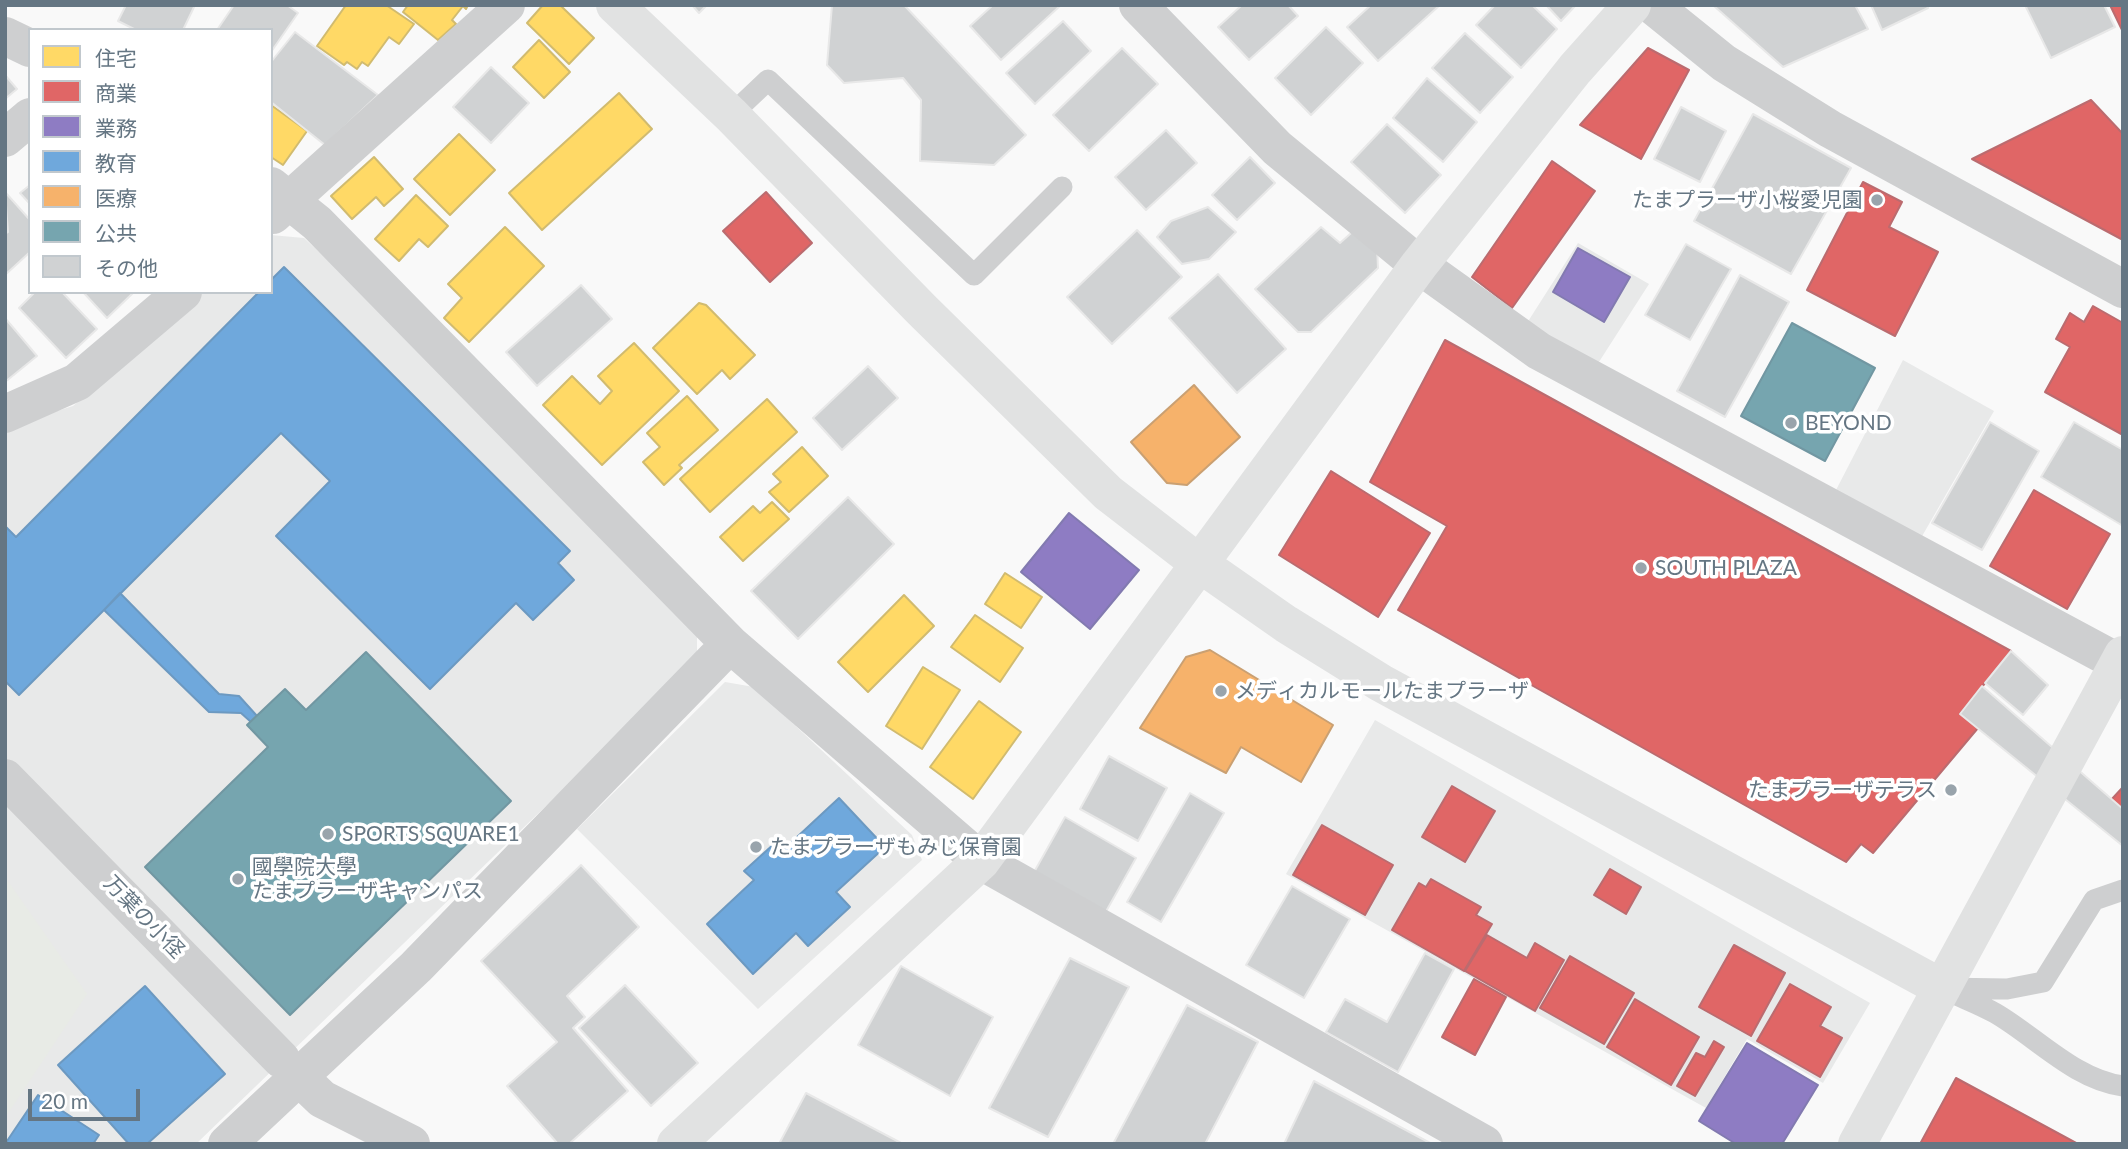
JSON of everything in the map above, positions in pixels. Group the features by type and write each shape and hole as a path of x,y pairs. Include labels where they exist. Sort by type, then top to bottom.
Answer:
{"street":[{"path":"506,5 278,201 730,644 981,861 1484,1144"},
{"path":"615,5 731,115 922,310 1108,493 1200,564 1286,624 1381,682 1942,988"},
{"path":"1138,5 1277,148 1419,265 1539,351 2121,661 1857,1144"},
{"path":"676,1144 981,861 1419,265 1575,69 1632,5"},
{"path":"1652,5 1724,63 1830,129 2123,289"},
{"path":"5,36 28,47"},
{"path":"5,138 28,119"},
{"path":"5,414 77,382 181,294"},
{"path":"227,1144 290,1068 416,967 730,644"},
{"name":"万葉の小径","path":"5,778 322,1099 411,1144"}],"lane":[{"path":"731,115 768,80 974,275 1062,187"},
{"path":"1942,988 2007,989 2043,982 2094,900 2123,890"},
{"path":"1942,988 1995,1013 2076,1067 2111,1084 2123,1086"}],"shaded area":[{"name":"國學院大學 たまプラーザキャンパス","path":"273,235 304,238 397,325 697,633 697,660 196,1144 5,1144 5,427 73,406 201,294 273,294"},
{"path":"1578,243 1649,284 1597,365 1527,323"},
{"path":"1903,360 1994,411 1921,538 1835,492"},
{"name":"たまプラーザもみじ保育園","path":"725,682 754,687 912,835 922,860 758,1009 577,829"},
{"path":"1375,720 1870,1003 1823,1083 1747,1039 1706,1108 1286,874"},
{"path":"5,877 87,994 5,1118"}],"building: 住宅":[{"path":"346,5 386,5 414,24 399,44 389,37 368,66 362,62 357,69 347,62 344,65 317,46"},
{"path":"408,5 468,5 466,9 463,6 452,20 456,24 438,40 403,12"},
{"path":"543,5 560,5 594,38 569,64 527,23"},
{"path":"539,40 570,72 544,98 513,67"},
{"path":"619,93 652,129 542,230 509,193"},
{"path":"273,106 307,131 283,165 273,158"},
{"path":"459,134 495,170 450,215 414,179"},
{"path":"374,157 403,189 384,206 376,197 352,219 331,196"},
{"path":"416,195 448,226 428,247 419,239 399,261 375,239"},
{"path":"505,227 544,266 469,342 444,318 462,298 448,284"},
{"path":"699,303 706,305 755,355 730,379 722,370 697,394 653,348"},
{"path":"634,343 679,391 602,465 543,405 572,376 600,404 612,391 598,376"},
{"path":"687,396 718,430 679,465 682,468 664,485 643,462 660,447 647,433"},
{"path":"767,399 797,432 710,512 680,479"},
{"path":"802,447 828,476 789,512 769,492 781,482 773,474"},
{"path":"772,502 789,519 743,561 720,537 753,506 760,513"},
{"path":"1005,573 1042,597 1021,628 985,604"},
{"path":"904,595 934,626 868,692 838,662"},
{"path":"975,615 1023,648 1000,682 951,647"},
{"path":"923,667 960,690 922,749 886,726"},
{"path":"979,701 1021,732 973,799 930,767"}],"building: 商業":[{"path":"2110,5 2123,5 2123,32"},
{"path":"1648,48 1689,70 1641,159 1580,125"},
{"path":"2091,100 2123,134 2123,240 1972,159"},
{"path":"1552,161 1595,191 1512,308 1472,277"},
{"path":"1863,182 1902,202 1889,227 1938,252 1895,336 1807,290"},
{"path":"766,192 812,243 770,282 723,231"},
{"path":"2093,306 2123,323 2123,435 2045,392 2070,347 2056,339 2070,313 2084,322"},
{"name":"SOUTH PLAZA","path":"1445,340 2011,651 1960,714 1978,728 1873,853 1861,844 1846,862 1398,610 1447,526 1370,482"},
{"path":"1331,471 1430,533 1378,617 1279,555"},
{"path":"2034,490 2110,534 2067,609 1990,566"},
{"path":"1452,786 1495,811 1465,862 1422,837"},
{"path":"2123,787 2123,809 2111,800"},
{"path":"1322,825 1393,865 1365,915 1293,875"},
{"path":"1610,869 1641,887 1626,914 1594,895"},
{"path":"1431,879 1481,907 1476,915 1492,924 1464,971 1392,930 1419,883 1426,887"},
{"path":"1487,935 1527,958 1535,943 1564,960 1535,1011 1465,971"},
{"path":"1734,945 1785,973 1751,1036 1699,1007"},
{"path":"1570,956 1634,993 1604,1044 1540,1008"},
{"path":"1474,979 1506,997 1475,1055 1442,1037"},
{"path":"1790,984 1831,1007 1820,1026 1842,1038 1820,1077 1757,1041"},
{"path":"1635,999 1699,1037 1671,1085 1607,1047"},
{"path":"1714,1041 1724,1047 1695,1096 1677,1086 1696,1053 1705,1057"},
{"path":"1956,1078 2078,1144 1920,1144"}],"building: 業務":[{"path":"1578,248 1630,277 1604,322 1553,292"},
{"path":"1069,513 1139,570 1090,629 1021,572"},
{"path":"1747,1043 1818,1085 1782,1144 1736,1144 1699,1121"}],"building: 教育":[{"path":"284,267 570,551 558,563 574,580 533,620 516,603 430,689 276,536 330,481 281,433 19,695 5,681 5,526 16,537 257,294 273,294 273,278"},
{"path":"120,593 219,694 239,696 257,716 251,722 241,713 209,712 104,610"},
{"path":"839,798 885,847 836,892 850,907 808,946 796,933 753,974 707,924 754,880 744,871 775,843 782,851"},
{"path":"145,986 225,1074 147,1144 129,1144 58,1065"},
{"path":"38,1095 99,1135 93,1144 5,1144"}],"building: 医療":[{"path":"1194,385 1240,437 1187,485 1167,483 1131,442"},
{"name":"メディカルモールたまプラーザ","path":"1210,650 1333,725 1301,782 1241,747 1226,773 1140,728 1186,657"}],"building: 公共":[{"path":"1792,323 1875,368 1825,461 1741,416"},
{"name":"SPORTS SQUARE1","path":"366,652 511,801 290,1015 145,867 268,747 247,725 285,689 306,710"}],"building: その他":[{"path":"126,5 195,5 184,28 132,28 118,21"},
{"path":"234,5 287,5 298,13 273,49 273,28 218,28"},
{"path":"692,5 707,5 699,13"},
{"path":"832,5 904,5 1026,135 994,165 920,161 921,100 903,78 844,83 827,65"},
{"path":"993,5 1061,5 1001,60 970,26"},
{"path":"1242,5 1288,5 1298,16 1249,60 1218,27"},
{"path":"1371,5 1440,5 1378,61 1347,27"},
{"path":"1495,5 1532,5 1557,29 1521,68 1476,25"},
{"path":"1546,5 1576,5 1561,21"},
{"path":"1855,5 1868,29 1783,67 1714,6"},
{"path":"1871,5 1927,5 1928,8 1882,30"},
{"path":"2025,5 2104,5 2115,27 2051,58"},
{"path":"1063,21 1091,51 1035,104 1006,73"},
{"path":"1326,27 1363,63 1311,115 1275,78"},
{"path":"295,32 378,95 325,145 273,104 273,60"},
{"path":"1465,33 1513,77 1480,113 1432,68"},
{"path":"1122,48 1158,84 1089,151 1053,115"},
{"path":"491,67 529,103 491,143 453,107"},
{"path":"5,75 17,89 5,99"},
{"path":"1427,78 1477,122 1443,162 1393,118"},
{"path":"1681,107 1726,131 1700,182 1654,159"},
{"path":"1753,114 1851,168 1791,274 1694,221"},
{"path":"1387,124 1441,175 1405,213 1351,162"},
{"path":"1166,130 1197,163 1146,210 1115,177"},
{"path":"1250,157 1275,183 1237,220 1212,195"},
{"path":"28,187 28,202 20,193"},
{"path":"5,192 28,218 28,254 5,275 5,234 8,232"},
{"path":"1208,207 1236,232 1209,259 1182,264 1157,237 1171,221"},
{"path":"1359,226 1377,246 1378,268 1311,332 1298,332 1255,289 1321,227 1340,243"},
{"path":"1137,230 1182,277 1112,344 1067,297"},
{"path":"1686,244 1731,269 1690,340 1645,315"},
{"path":"1218,274 1286,349 1237,393 1169,318"},
{"path":"1740,275 1789,302 1725,417 1677,391"},
{"path":"581,285 612,319 537,386 506,352"},
{"path":"33,294 64,294 97,329 66,358 19,308"},
{"path":"85,294 132,294 107,318"},
{"path":"5,318 37,356 5,382"},
{"path":"868,366 898,398 842,450 813,418"},
{"path":"1990,422 2039,451 1982,550 1932,523"},
{"path":"2074,422 2123,450 2123,526 2041,477"},
{"path":"848,497 894,544 798,639 751,591"},
{"path":"2011,651 2048,685 2023,715 1985,683"},
{"path":"1982,686 2123,809 2123,846 1960,714"},
{"path":"1109,756 1167,788 1138,841 1080,809"},
{"path":"1190,793 1224,813 1161,922 1127,902"},
{"path":"1065,817 1136,858 1104,915 1033,874"},
{"path":"581,865 639,927 567,996 585,1017 573,1028 628,1091 569,1144 558,1144 507,1086 557,1042 481,961"},
{"path":"1292,886 1350,919 1304,998 1246,965"},
{"path":"1425,953 1454,969 1398,1072 1326,1032 1345,999 1387,1022"},
{"path":"1070,958 1129,987 1048,1137 989,1108"},
{"path":"901,966 993,1017 950,1096 858,1045"},
{"path":"625,985 698,1063 651,1106 579,1028"},
{"path":"1187,1005 1258,1042 1205,1144 1113,1144"},
{"path":"1314,1081 1432,1144 1284,1144"},
{"path":"806,1093 903,1144 779,1144"}],"place":[{"name":"たまプラーザ小桜愛児園","path":"1877,200"},
{"name":"BEYOND","path":"1791,423"},
{"name":"SOUTH PLAZA","path":"1641,568"},
{"name":"メディカルモールたまプラーザ","path":"1221,691"},
{"name":"たまプラーザテラス","path":"1951,790"},
{"name":"SPORTS SQUARE1","path":"328,834"},
{"name":"たまプラーザもみじ保育園","path":"756,847"},
{"name":"國學院大學 たまプラーザキャンパス","path":"238,879"}]}
